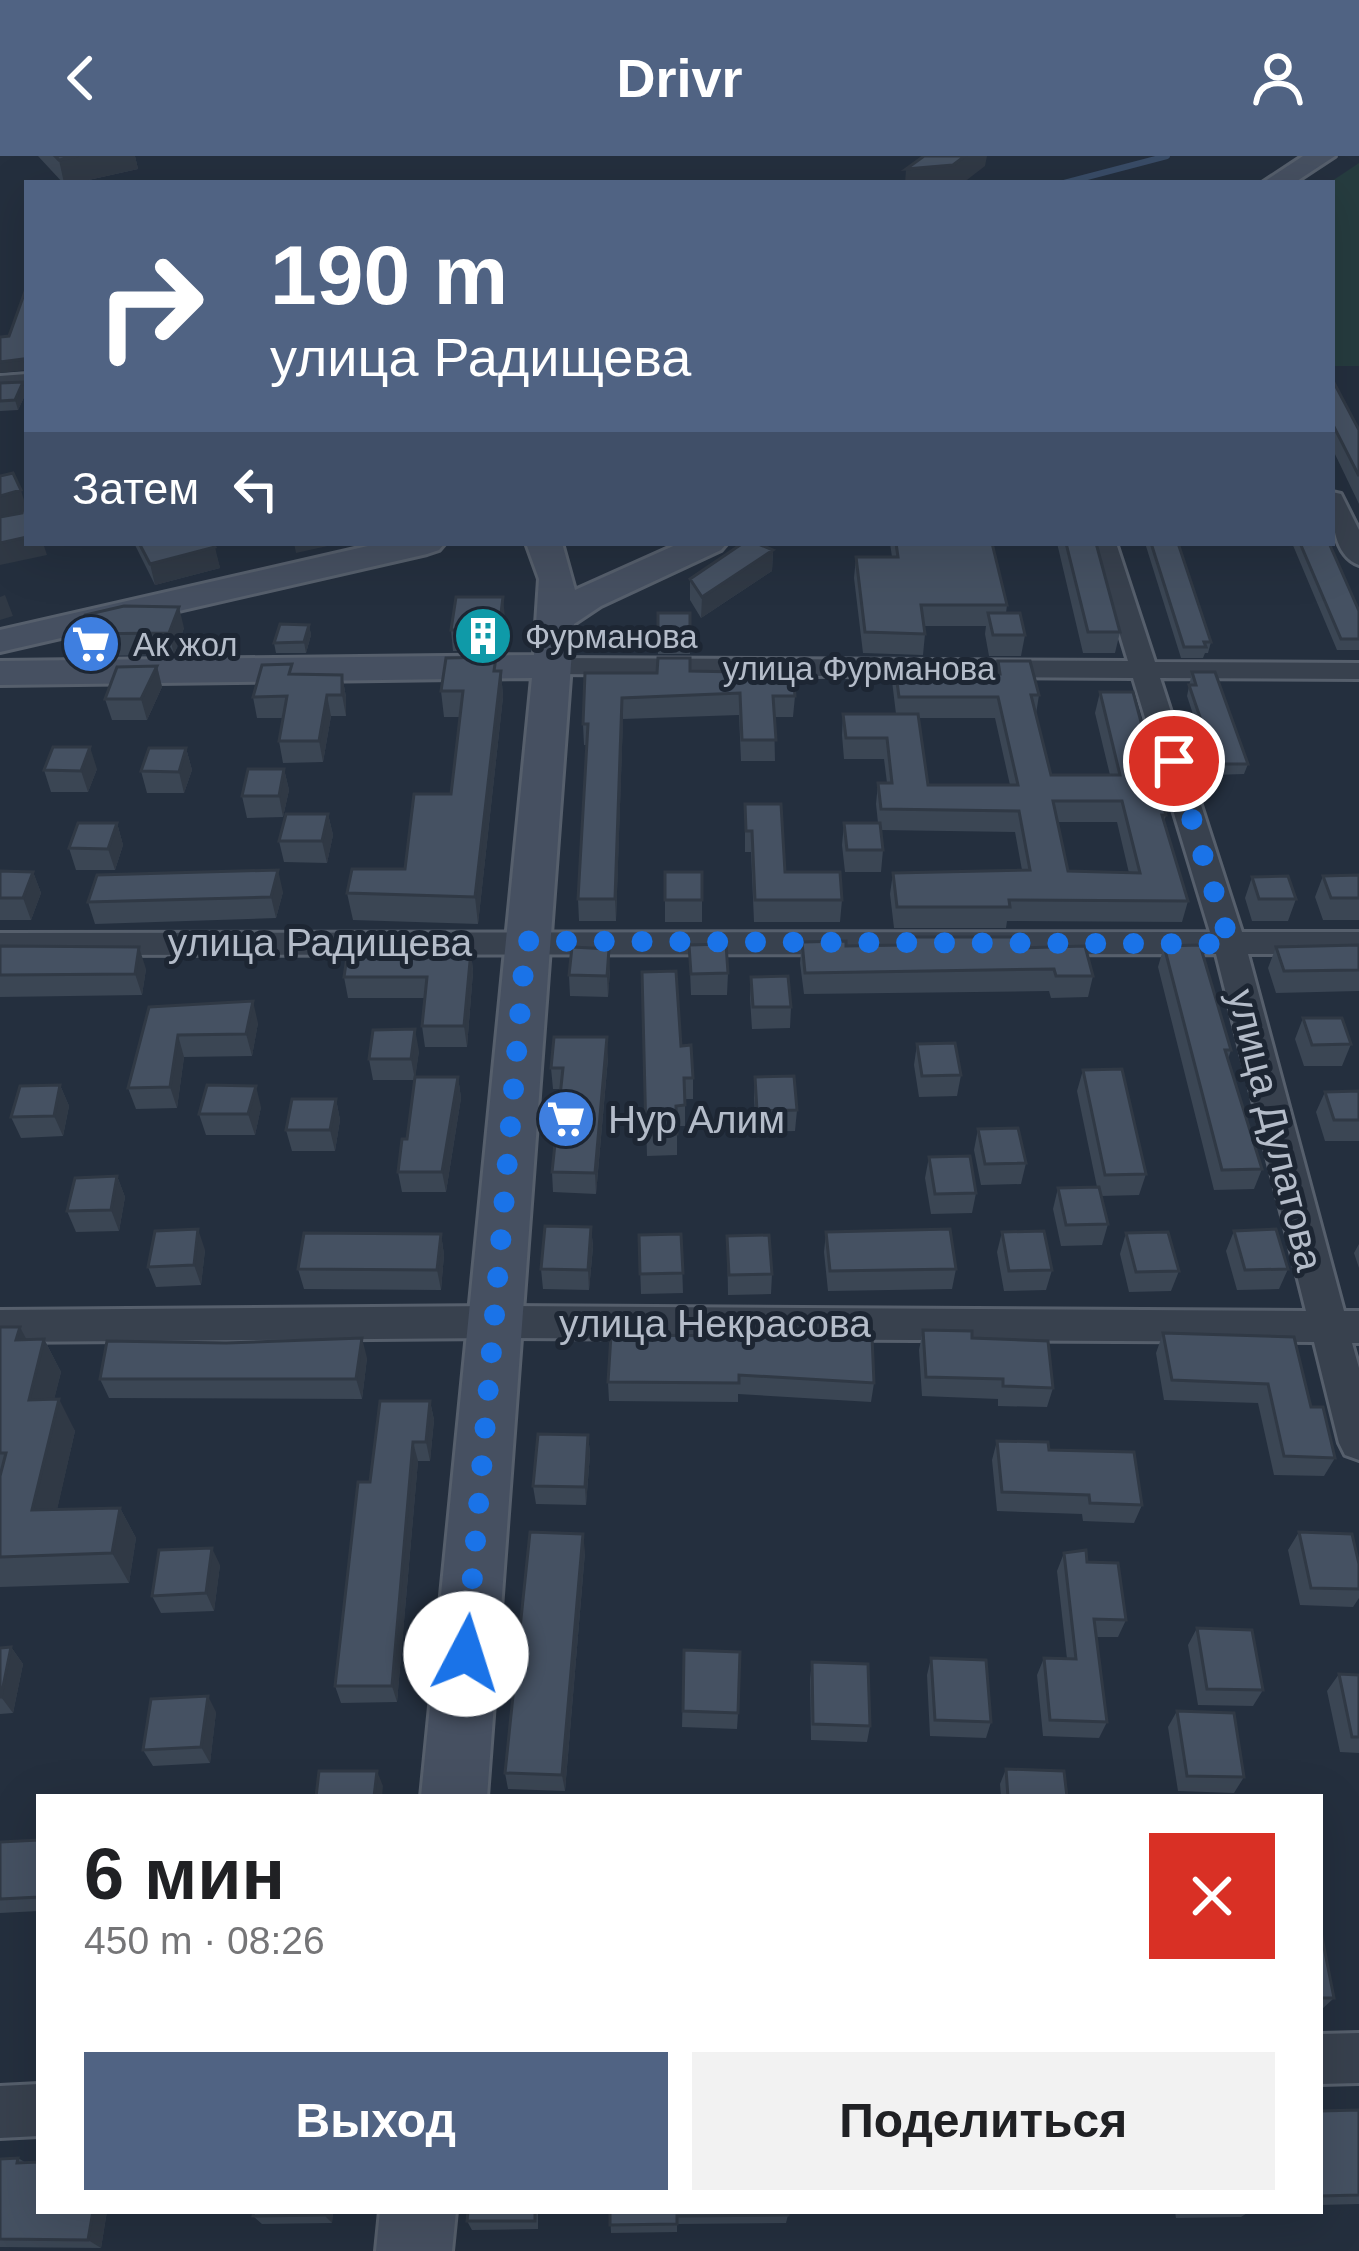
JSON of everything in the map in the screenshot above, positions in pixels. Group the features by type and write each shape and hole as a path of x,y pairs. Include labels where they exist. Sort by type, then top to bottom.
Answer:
{"main road":[{"path":"1280,180 1322,156"},
{"path":"0,640 415,546"},
{"path":"553,643 637,575 702,546"},
{"path":"547,547 590,566 637,575"},
{"path":"454,1794 553,643 557,579 547,547"},
{"name":"улица Фурманова","path":"0,673 553,643"},
{"path":"414,2251 418,2214"}],"street":[{"path":"1335,505 1359,556"},
{"name":"улица Дулатова","path":"1105,546 1230,944 1342,1327 1359,1443"},
{"name":"улица Фурманова","path":"553,643 1145,670 1359,671"},
{"name":"улица Радищева","path":"0,944 1359,943"},
{"name":"улица Некрасова","path":"0,1326 494,1322 1342,1327"},
{"path":"1323,2059 1359,2058"},
{"path":"0,2112 36,2110"}],"green space":[{"path":"1359,163 1359,366 1335,366 1334,180"}],"building":[{"path":"924,156 965,156 953,165 906,169"},
{"path":"24,294 24,359 0,362 0,337 9,336"},
{"path":"23,382 15,400 0,401 0,383"},
{"path":"1335,385 1359,430 1359,476 1335,429"},
{"path":"13,473 21,490 0,496 0,476"},
{"path":"24,504 24,538 0,543 0,517 22,513"},
{"path":"141,546 215,547 150,564"},
{"path":"739,546 773,550 702,597 690,579"},
{"path":"896,546 993,546 1007,605 921,605 925,634 865,632 856,557 898,557"},
{"path":"1067,546 1097,546 1120,632 1088,632"},
{"path":"1152,546 1179,546 1211,642 1204,642 1206,647 1184,647"},
{"path":"1301,546 1330,546 1359,611 1359,639 1341,639"},
{"path":"456,597 503,597 499,630 451,630"},
{"path":"124,606 179,607 169,633 75,634 85,615"},
{"path":"658,613 690,613 690,633 658,633"},
{"path":"988,613 1020,613 1025,635 993,635"},
{"path":"280,624 309,625 304,642 274,643"},
{"path":"496,657 494,671 501,671 475,897 347,893 352,869 405,869 414,794 451,794 463,691 441,691 446,658"},
{"path":"658,658 690,658 690,671 793,673 795,696 773,696 776,740 742,740 740,693 622,698 615,899 578,899 588,724 583,724 585,673 657,673"},
{"path":"894,660 929,660 932,674 1000,674 998,661 1030,661 1039,695 1031,695 1051,775 1120,775 1100,692 1133,692 1188,901 1009,900 1010,907 897,907 893,873 1030,870 1019,811 881,809 878,783 892,783 887,738 846,738 843,714 918,714 928,785 1018,785 998,697 899,697","holes":["1053,801 1122,801 1140,873 1068,871"]},
{"path":"292,664 289,674 342,675 342,695 327,695 319,741 279,741 287,696 253,697 262,665"},
{"path":"157,666 141,699 105,699 117,667"},
{"path":"1192,672 1215,672 1248,764 1216,764 1189,685 1196,685"},
{"path":"53,747 90,747 81,771 44,770"},
{"path":"149,748 186,748 179,772 141,771"},
{"path":"248,769 284,769 279,796 242,796"},
{"path":"745,804 781,804 785,872 840,872 842,900 755,900 752,831 746,831"},
{"path":"286,814 328,814 322,841 279,841"},
{"path":"78,823 117,823 108,849 69,848"},
{"path":"844,823 880,823 883,850 847,850"},
{"path":"278,870 271,897 88,902 97,875"},
{"path":"0,871 33,872 23,898 0,898"},
{"path":"665,872 702,872 702,900 665,900"},
{"path":"1359,875 1359,898 1331,898 1323,876"},
{"path":"1288,876 1296,899 1259,899 1252,877"},
{"path":"901,937 1017,937 1020,948 1085,946 1093,976 1056,976 1054,969 805,973 802,942 902,945"},
{"path":"726,944 728,973 691,974 689,945"},
{"path":"1200,945 1231,1050 1225,1050 1262,1169 1222,1170 1164,946"},
{"path":"1359,945 1359,970 1284,971 1276,947"},
{"path":"0,946 139,947 135,974 0,975"},
{"path":"572,947 609,949 607,976 569,975"},
{"path":"348,950 471,951 464,1026 422,1026 427,977 344,977"},
{"path":"676,971 681,1046 691,1045 693,1078 684,1078 685,1105 676,1106 677,1134 646,1135 642,972"},
{"path":"788,976 791,1007 753,1007 751,977"},
{"path":"253,1001 246,1034 178,1035 170,1087 128,1088 149,1007"},
{"path":"1303,1018 1342,1018 1351,1044 1312,1045"},
{"path":"415,1029 411,1059 369,1059 373,1030"},
{"path":"554,1037 607,1037 595,1173 552,1172 563,1068 551,1068"},
{"path":"955,1043 961,1075 922,1076 917,1044"},
{"path":"1122,1069 1146,1174 1105,1175 1083,1070"},
{"path":"794,1076 797,1110 757,1111 755,1077"},
{"path":"415,1077 458,1077 442,1172 398,1172"},
{"path":"60,1085 54,1116 11,1117 20,1086"},
{"path":"207,1085 256,1086 248,1114 199,1114"},
{"path":"1359,1091 1359,1120 1334,1120 1325,1092"},
{"path":"292,1099 336,1099 330,1130 286,1130"},
{"path":"1018,1128 1026,1163 985,1164 978,1129"},
{"path":"970,1156 976,1193 935,1194 929,1157"},
{"path":"117,1176 111,1210 67,1211 75,1178"},
{"path":"1099,1187 1108,1224 1066,1225 1058,1188"},
{"path":"545,1226 591,1227 588,1270 541,1269"},
{"path":"198,1229 194,1265 148,1267 155,1231"},
{"path":"950,1229 956,1269 830,1271 826,1232"},
{"path":"1276,1229 1288,1269 1245,1270 1234,1231"},
{"path":"1044,1231 1052,1270 1009,1271 1002,1232"},
{"path":"1168,1232 1179,1271 1136,1272 1126,1233"},
{"path":"304,1233 441,1234 437,1270 298,1269"},
{"path":"681,1234 683,1273 640,1274 639,1235"},
{"path":"769,1235 772,1274 729,1275 727,1236"},
{"path":"0,1327 20,1327 16,1340 44,1339 29,1400 59,1399 32,1510 120,1508 112,1553 0,1557 0,1476 6,1453 0,1453"},
{"path":"752,1329 872,1336 874,1383 739,1375 739,1383 608,1382 611,1335 752,1336"},
{"path":"923,1330 972,1331 972,1338 1048,1341 1053,1388 1003,1386 1003,1379 926,1377"},
{"path":"1163,1333 1294,1337 1311,1407 1323,1407 1335,1458 1284,1456 1268,1384 1172,1380"},
{"path":"362,1338 356,1379 100,1379 107,1341"},
{"path":"380,1401 430,1401 426,1442 413,1442 392,1686 335,1686 358,1482 370,1482"},
{"path":"538,1434 588,1435 585,1487 533,1486"},
{"path":"997,1441 1048,1442 1049,1450 1134,1452 1142,1505 1090,1503 1089,1495 1002,1492"},
{"path":"530,1532 583,1534 562,1775 505,1773"},
{"path":"1299,1532 1352,1534 1359,1589 1311,1588"},
{"path":"212,1548 206,1593 152,1596 159,1550"},
{"path":"1086,1550 1087,1562 1118,1563 1126,1620 1094,1619 1107,1722 1050,1720 1044,1658 1076,1659 1064,1553"},
{"path":"1197,1628 1252,1630 1263,1690 1207,1689"},
{"path":"11,1647 1,1697 0,1697 0,1648"},
{"path":"684,1650 740,1652 738,1713 683,1711"},
{"path":"931,1658 986,1660 991,1722 935,1720"},
{"path":"812,1662 868,1664 870,1726 813,1724"},
{"path":"1339,1674 1359,1675 1359,1737 1352,1737"},
{"path":"208,1696 201,1747 143,1750 151,1699"},
{"path":"1177,1711 1234,1713 1244,1777 1187,1776"},
{"path":"1006,1769 1064,1771 1067,1794 1008,1794"},
{"path":"319,1771 377,1771 374,1794 316,1794"},
{"path":"36,1840 36,1897 0,1899 0,1842"},
{"path":"1323,1942 1334,1998 1323,1998"},
{"path":"1359,2110 1359,2195 1323,2196 1323,2111"},
{"path":"0,2159 36,2162 36,2214 92,2214 88,2240 0,2239"},
{"path":"253,2214 324,2214 324,2215"},
{"path":"468,2214 535,2214 535,2221 467,2221"},
{"path":"610,2214 788,2214 677,2216 677,2224 610,2225"}],"waterway":[{"path":"1075,180 1167,156"}],"place":[{"name":"Фурманова","path":"483,636"},
{"name":"Ак жол","path":"91,644"},
{"name":"Нур Алим","path":"566,1119"}],"route":[{"path":"466,1654 526,941 1230,944 1174,761"}]}
